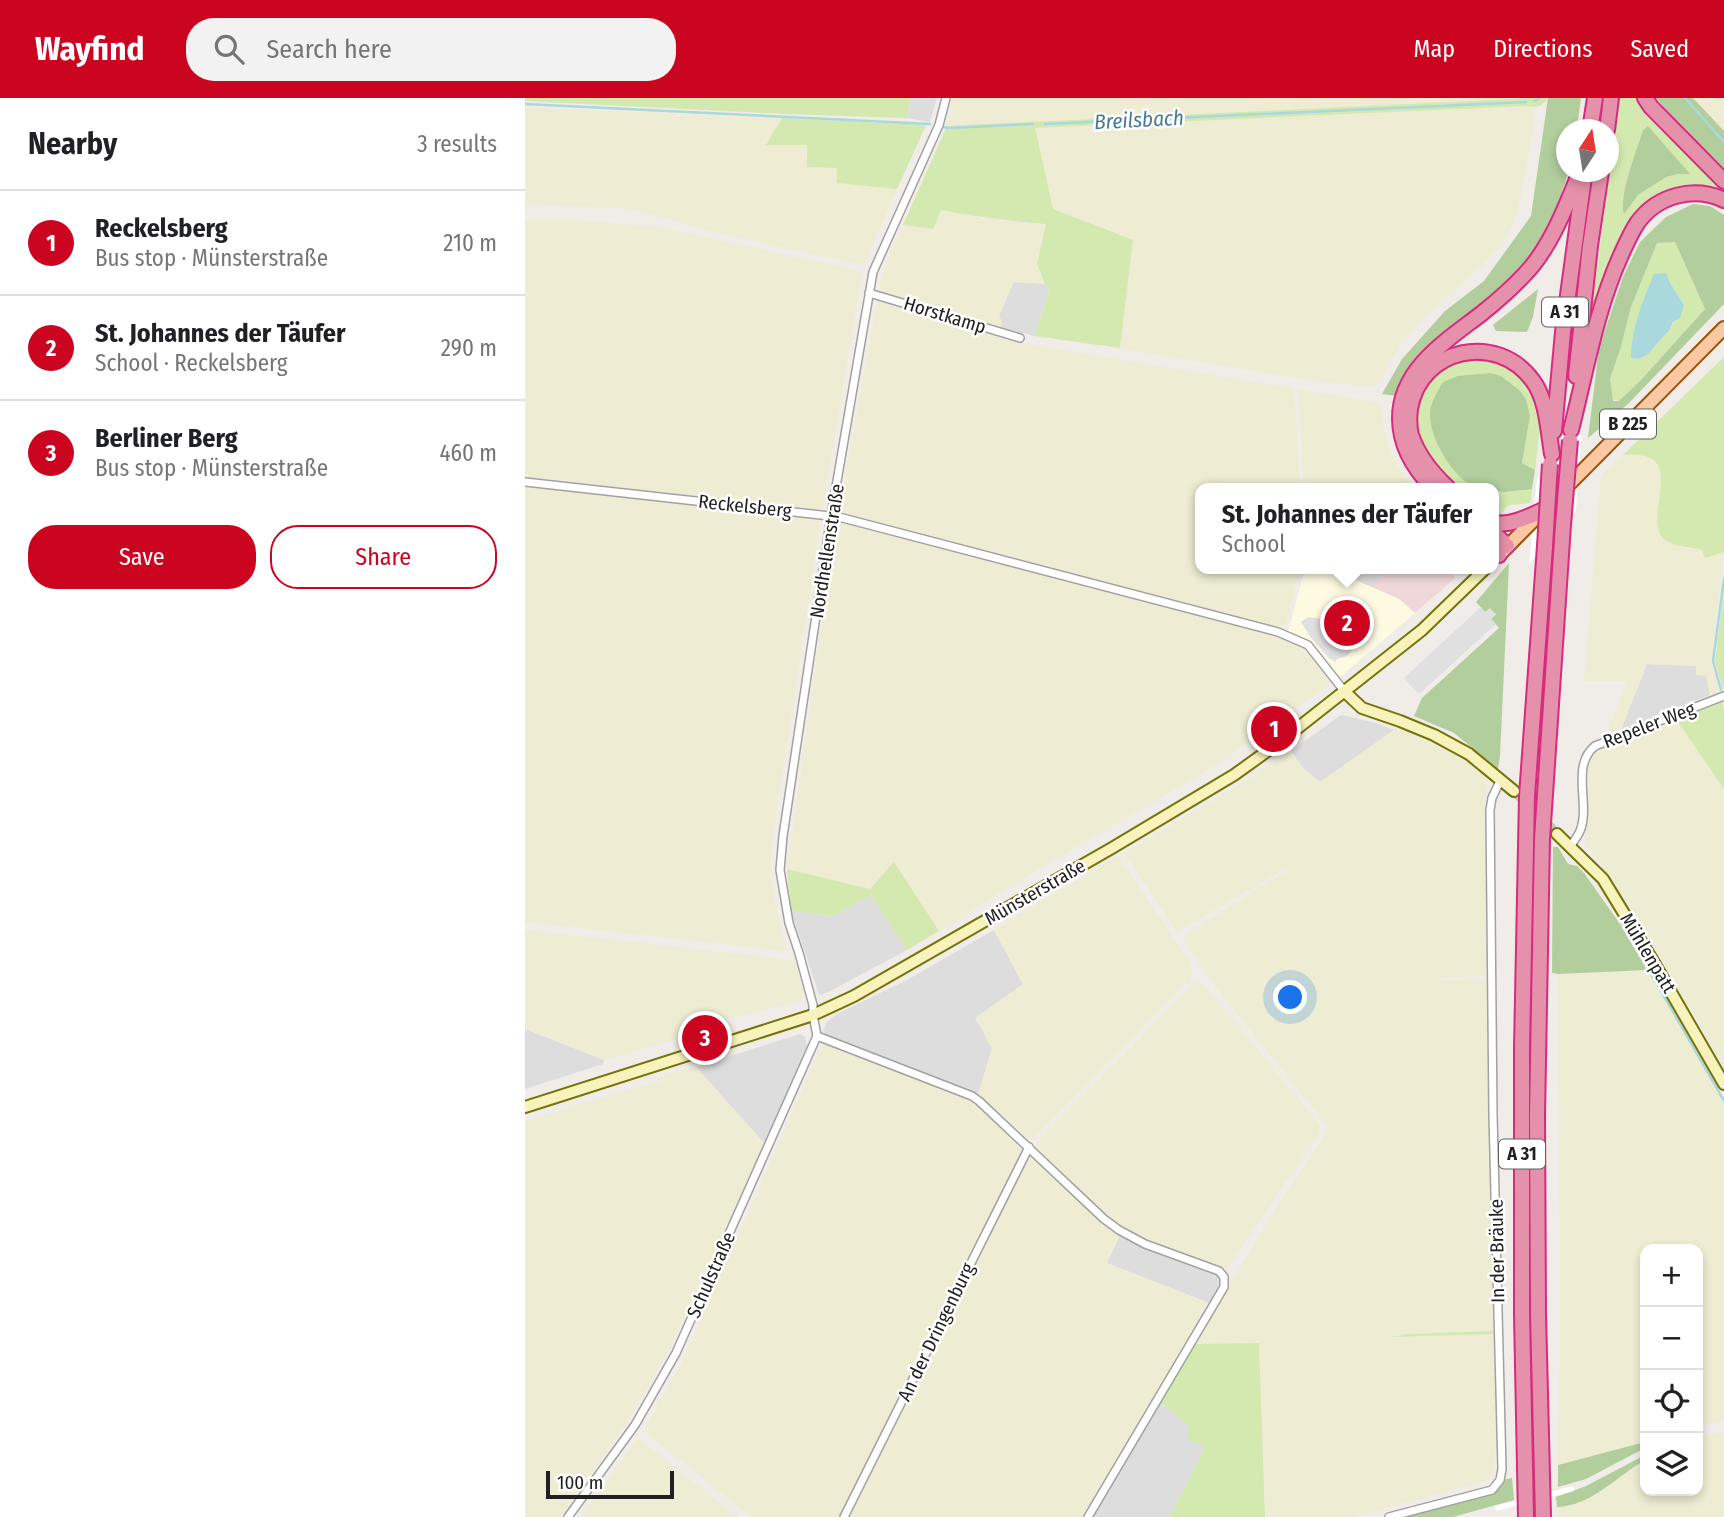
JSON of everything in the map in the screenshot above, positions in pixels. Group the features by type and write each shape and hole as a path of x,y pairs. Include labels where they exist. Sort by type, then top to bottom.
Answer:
{"highway":[{"path":"1592,119 1595,98"},
{"path":"1608,119 1611,98"},
{"path":"1645,98 1724,181"},
{"path":"1429,483 1408,456 1400,431 1400,406 1405,390 1435,350 1483,313 1526,273 1562,218 1578,182"},
{"name":"A 31","path":"1526,1517 1522,1314 1522,1048 1527,796 1551,459 1581,182"},
{"name":"A 31","path":"1543,1517 1537,1116 1541,853 1570,435 1600,182"},
{"path":"1570,435 1605,295 1629,236 1638,222 1657,204 1684,194 1705,194 1724,200"},
{"path":"1442,483 1421,456 1411,435 1409,416 1413,394 1425,374 1455,354 1491,353 1522,368 1540,393 1551,459"},
{"path":"1499,524 1543,510"}],"main road":[{"name":"B 225","path":"1499,552 1724,328"},
{"name":"Münsterstraße","path":"525,1107 813,1015 854,996 1234,775 1422,630 1480,574"},
{"path":"1345,692 1362,708 1434,735 1469,754 1514,792"},
{"name":"Mühlenpatt","path":"1557,834 1602,879 1724,1084"}],"street":[{"name":"Nordhellenstraße","path":"813,1015 813,1005 789,923 780,870 783,836 831,516 873,272 939,125 946,98"},
{"name":"Horstkamp","path":"869,293 1020,338"},
{"name":"Reckelsberg","path":"525,482 831,516 1003,559 1278,632 1308,645 1345,692"},
{"name":"Repeler Weg","path":"1570,845 1580,833 1583,822 1584,760 1589,751 1595,746 1724,696"},
{"name":"In der Bräuke","path":"1389,1517 1492,1490 1500,1480 1502,1469 1493,1115 1490,810 1492,798 1501,779"},
{"path":"813,1015 817,1036 972,1096 1119,1230 1145,1244 1219,1272 1224,1277 1224,1287 1088,1517"},
{"name":"Schulstraße","path":"568,1517 635,1425 676,1353 817,1036"},
{"name":"An der Dringenburg","path":"844,1517 1028,1147"}],"shaded area":[{"path":"911,98 937,98 930,122 907,118"},
{"path":"1014,281 1045,284 1050,287 1035,336 1001,328 999,315"},
{"path":"1304,574 1342,574 1399,599 1415,613 1339,678 1311,642 1288,632"},
{"path":"1342,574 1382,574 1374,588"},
{"path":"1381,574 1452,574 1455,578 1415,613 1399,599 1374,588"},
{"path":"1481,607 1485,612 1490,608 1496,614 1491,619 1496,624 1419,694 1404,678"},
{"path":"1308,617 1324,619 1352,650 1347,656 1335,662 1329,658 1301,622"},
{"path":"1647,664 1697,666 1706,675 1710,695 1621,729"},
{"path":"1341,715 1394,730 1320,782 1303,768 1291,751"},
{"path":"871,895 907,950 832,990 819,994 791,911 833,916"},
{"path":"994,930 1023,984 992,1048 978,1095 828,1037 823,1031 826,1023 835,1015 907,980"},
{"path":"525,1029 604,1060 603,1064 525,1089"},
{"path":"800,1034 805,1037 807,1047 765,1144 696,1067"},
{"path":"1120,1235 1218,1276 1219,1287 1209,1303 1107,1263"},
{"path":"1159,1401 1189,1426 1205,1446 1170,1517 1091,1517"}],"green space":[{"path":"525,98 911,98 907,118 525,101"},
{"path":"953,98 1532,98 947,126"},
{"path":"1548,98 1536,107 1035,128 1053,209 1133,240 1120,348 1035,336 1050,288 1045,284 1037,264 1046,224 941,210 933,229 903,225 947,126"},
{"path":"1548,98 1581,98 1578,119 1556,119 1556,182 1566,182 1551,219 1534,249 1502,287 1422,351 1413,361 1397,396 1382,394 1402,359 1445,311 1484,281 1531,216"},
{"path":"1619,98 1641,98 1724,186 1724,195 1688,188 1624,234 1591,316 1608,182 1619,182 1619,119 1616,119","holes":["1648,127 1689,174 1666,177 1638,195 1624,213 1629,172 1643,130"]},
{"path":"1656,98 1693,98 1724,131 1724,168 1676,122"},
{"path":"1693,98 1724,98 1724,131"},
{"path":"1526,106 1532,108 1535,120 1518,210 1511,228 1500,246 1482,266 1421,320 1399,345 1379,383 1372,386 1296,378 1120,348 1133,240 1053,209 1034,127"},
{"path":"525,107 782,118 767,144 807,145 838,168 838,183 897,189 864,265 718,233 633,209 525,204"},
{"path":"782,118 926,125 897,189 837,183 837,168 807,167 807,145 766,145"},
{"path":"1648,126 1690,174 1666,177 1638,195 1624,214 1624,196 1629,173 1643,130"},
{"path":"1693,204 1710,206 1724,215 1724,304 1628,404 1588,438 1599,348 1623,277 1640,242 1666,217","holes":["1675,242 1705,309 1641,380 1619,401 1613,401 1610,379 1631,307 1657,243"]},
{"path":"940,209 976,217 1047,224 1037,264 1045,284 1014,282 999,315 1001,328 883,292 879,285 903,225 933,228"},
{"path":"525,220 575,220 659,227 862,272 823,507 814,510 525,478"},
{"path":"1675,242 1705,309 1641,380 1619,401 1612,400 1610,380 1631,307 1657,243","holes":["1666,273 1684,305 1670,329 1648,354"]},
{"path":"1538,289 1527,332 1496,331 1493,325"},
{"path":"877,301 1019,343 1294,389 1300,483 1195,483 1195,574 1299,574 1286,625 1275,627 884,524 839,509"},
{"path":"1465,356 1505,363 1531,387 1539,411 1540,428 1535,470 1522,463 1530,416 1526,399 1490,373 1484,374 1474,483 1450,483 1432,464 1415,434 1414,404 1435,370"},
{"path":"1724,357 1724,552 1705,558 1702,550 1669,543 1659,532 1657,522 1661,485 1657,465 1647,457 1623,455"},
{"path":"1490,373 1501,376 1526,399 1530,416 1522,463 1535,470 1532,489 1499,491 1499,483 1467,483 1444,456 1431,426 1431,408 1443,382 1458,376"},
{"path":"1298,389 1380,403 1392,456 1411,483 1304,483"},
{"path":"1623,455 1648,457 1657,465 1661,479 1658,506 1665,540 1680,547 1702,550 1705,557 1724,552 1711,661 1719,691 1710,695 1706,676 1696,675 1696,666 1647,664 1621,729 1605,736 1628,681 1584,681 1601,476"},
{"path":"525,486 821,519 772,843 771,874 786,951 525,922"},
{"path":"1532,489 1531,502 1505,508 1499,520 1499,491"},
{"path":"843,522 1274,635 1303,648 1333,682 1218,764 939,931 895,863 870,889 787,869 836,523"},
{"path":"1509,563 1498,769 1454,733 1414,716 1422,698 1499,628 1491,619 1496,614 1485,612 1476,602"},
{"path":"1724,591 1724,689 1723,689 1715,661"},
{"path":"1722,701 1724,709 1724,789 1676,719"},
{"path":"1676,719 1724,789 1724,1067 1635,914 1585,842 1588,769 1592,755 1603,748"},
{"path":"1397,728 1436,745 1489,778 1484,818 1488,975 1442,978 1442,981 1488,979 1494,1330 1394,1337 1494,1334 1497,1425 1494,1472 1489,1480 1352,1517 1265,1517 1259,1343 1193,1344 1328,1127 1214,985 1184,941 1189,932 1288,870 1286,868 1177,932 1124,853 1291,751 1303,768 1320,782"},
{"path":"1553,847 1558,847 1568,864 1577,866 1584,873 1620,924 1647,970 1552,973"},
{"path":"1118,856 1188,959 1192,974 1189,981 1035,1137 1028,1139 999,1110 978,1095 992,1048 975,1018 1023,984 994,930"},
{"path":"894,862 939,931 907,950 871,895 833,916 791,911 787,869 870,889"},
{"path":"525,930 792,960 797,964 803,998 711,1023 677,1039 604,1060 525,1028"},
{"path":"1647,970 1724,1103 1724,1420 1703,1426 1703,1244 1640,1244 1640,1443 1558,1465 1560,1327 1558,974"},
{"path":"1196,982 1205,985 1320,1128 1318,1135 1226,1270 1132,1234 1087,1197 1035,1146"},
{"path":"827,1044 973,1101 1020,1145 1021,1151 840,1517 751,1517 646,1433 645,1428 682,1362 821,1047"},
{"path":"696,1067 765,1144 668,1352 631,1416 561,1517 525,1517 525,1121 660,1081 664,1075"},
{"path":"1028,1157 1034,1157 1120,1235 1107,1263 1209,1303 1083,1517 848,1517"},
{"path":"1494,1331 1494,1334 1391,1337 1408,1334"},
{"path":"1259,1343 1265,1517 1170,1517 1205,1446 1187,1439 1189,1426 1159,1401 1193,1344"},
{"path":"1724,1432 1724,1517 1558,1517 1558,1507 1571,1505 1640,1463 1640,1496 1703,1496 1703,1437"},
{"path":"636,1440 641,1440 738,1517 581,1517"},
{"path":"1640,1443 1640,1451 1586,1479 1558,1487 1558,1465"},
{"path":"1640,1458 1640,1463 1592,1496 1557,1507 1556,1497 1586,1486"},
{"path":"1512,1478 1514,1500 1453,1517 1401,1517 1486,1494 1502,1480"}],"water":[{"path":"1666,273 1684,305 1680,318 1673,322 1648,354 1639,359 1631,358 1635,326 1654,274"}],"pier":[{"path":"1582,426 1576,511 1529,564 1537,480"},
{"path":"1573,1486 1574,1491 1496,1511 1495,1506"}],"waterway":[{"name":"Breilsbach","path":"1534,101 1540,98"},
{"name":"Breilsbach","path":"1685,98 1724,142"},
{"name":"Breilsbach","path":"1045,124 1526,102"},
{"name":"Breilsbach","path":"525,104 930,124"},
{"name":"Breilsbach","path":"943,127 1033,124"},
{"name":"Breilsbach","path":"1721,690 1713,661 1724,579"},
{"path":"1622,923 1724,1101"}],"tunnel":[{"path":"1514,791 1557,834"}],"place":[{"name":"St. Johannes der Täufer","path":"1347,623"},
{"name":"Reckelsberg","path":"1274,729"},
{"name":"Berliner Berg","path":"705,1038"}]}
